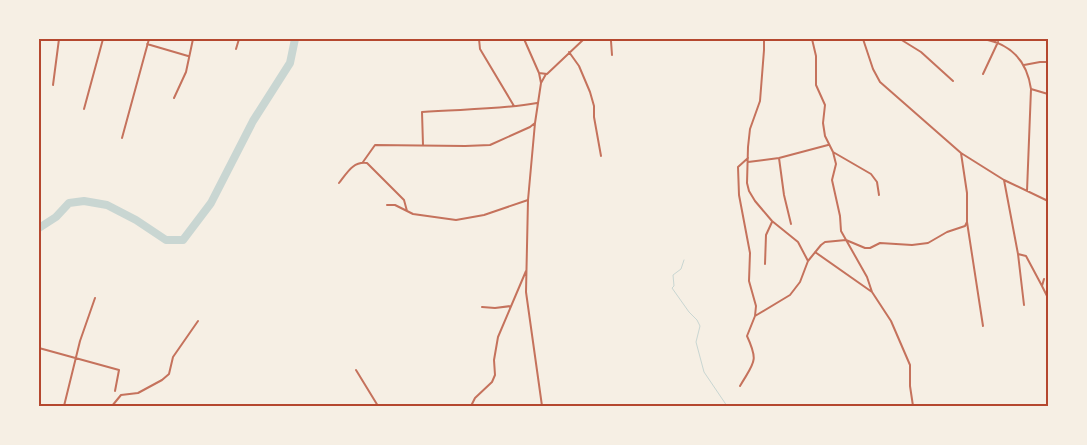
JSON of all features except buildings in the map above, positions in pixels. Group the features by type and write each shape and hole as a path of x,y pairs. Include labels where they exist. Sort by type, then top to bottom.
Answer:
{"street":[{"path":"53,85 59,39"},
{"path":"84,109 103,39"},
{"path":"122,138 149,39"},
{"path":"174,98 186,72 194,39"},
{"path":"236,49 239,39"},
{"path":"479,39 480,48 514,106"},
{"path":"524,39 539,73 541,83"},
{"path":"542,406 526,292 528,200 537,103 541,83 546,74 584,39"},
{"path":"610,39 612,54"},
{"path":"764,39 760,101 750,129 747,183 755,201 772,221 798,242 808,262"},
{"path":"812,39 816,56 816,85 825,105 823,123 828,145 833,152 836,164 832,180 840,216 841,231 867,277 872,292 891,321 910,364 912,406"},
{"path":"864,39 873,69 880,82 960,153 1004,180 1048,201"},
{"path":"900,39 921,52 954,81"},
{"path":"984,39 998,42 1009,49 1024,65 1028,74 1030,89 1027,191"},
{"path":"983,74 998,42"},
{"path":"148,44 189,56"},
{"path":"569,52 579,66 590,92 594,106 594,117 601,156"},
{"path":"1024,65 1048,62"},
{"path":"539,73 546,74"},
{"path":"1030,89 1048,94"},
{"path":"424,145 422,112 495,109 537,103"},
{"path":"339,183 351,168 363,162 375,145 490,145 535,123"},
{"path":"748,162 779,158 828,145"},
{"path":"833,152 871,174 877,182 879,195"},
{"path":"960,153 967,193 967,222 983,326"},
{"path":"740,386 753,364 755,355 747,336 755,316 756,306 749,281 750,253 738,180 738,167 748,158"},
{"path":"779,158 784,195 791,224"},
{"path":"363,162 367,163 398,192 404,200 407,211"},
{"path":"1004,180 1018,254 1024,305"},
{"path":"387,205 395,205 413,214 456,220 484,215 528,200"},
{"path":"765,264 766,236 772,221"},
{"path":"755,316 790,295 800,282 808,262 825,242 846,240 865,248 870,248 880,243 928,244 947,232 965,226 967,222"},
{"path":"815,252 872,292"},
{"path":"1018,254 1026,256 1048,298"},
{"path":"471,406 476,398 492,382 495,375 494,360 498,337 527,268"},
{"path":"1042,286 1044,279"},
{"path":"64,406 94,298"},
{"path":"482,307 512,306"},
{"path":"112,406 121,396 138,393 169,374 173,357 198,321"},
{"path":"39,348 119,370 115,390"},
{"path":"356,370 378,406"}],"waterway":[{"path":"39,228 56,217 69,203 84,201 107,205 136,220 166,240 183,240 211,203 253,121 290,63 295,39"},
{"path":"684,260 681,269 673,275 674,286 672,288 700,326 696,342 704,372 727,406"}]}
